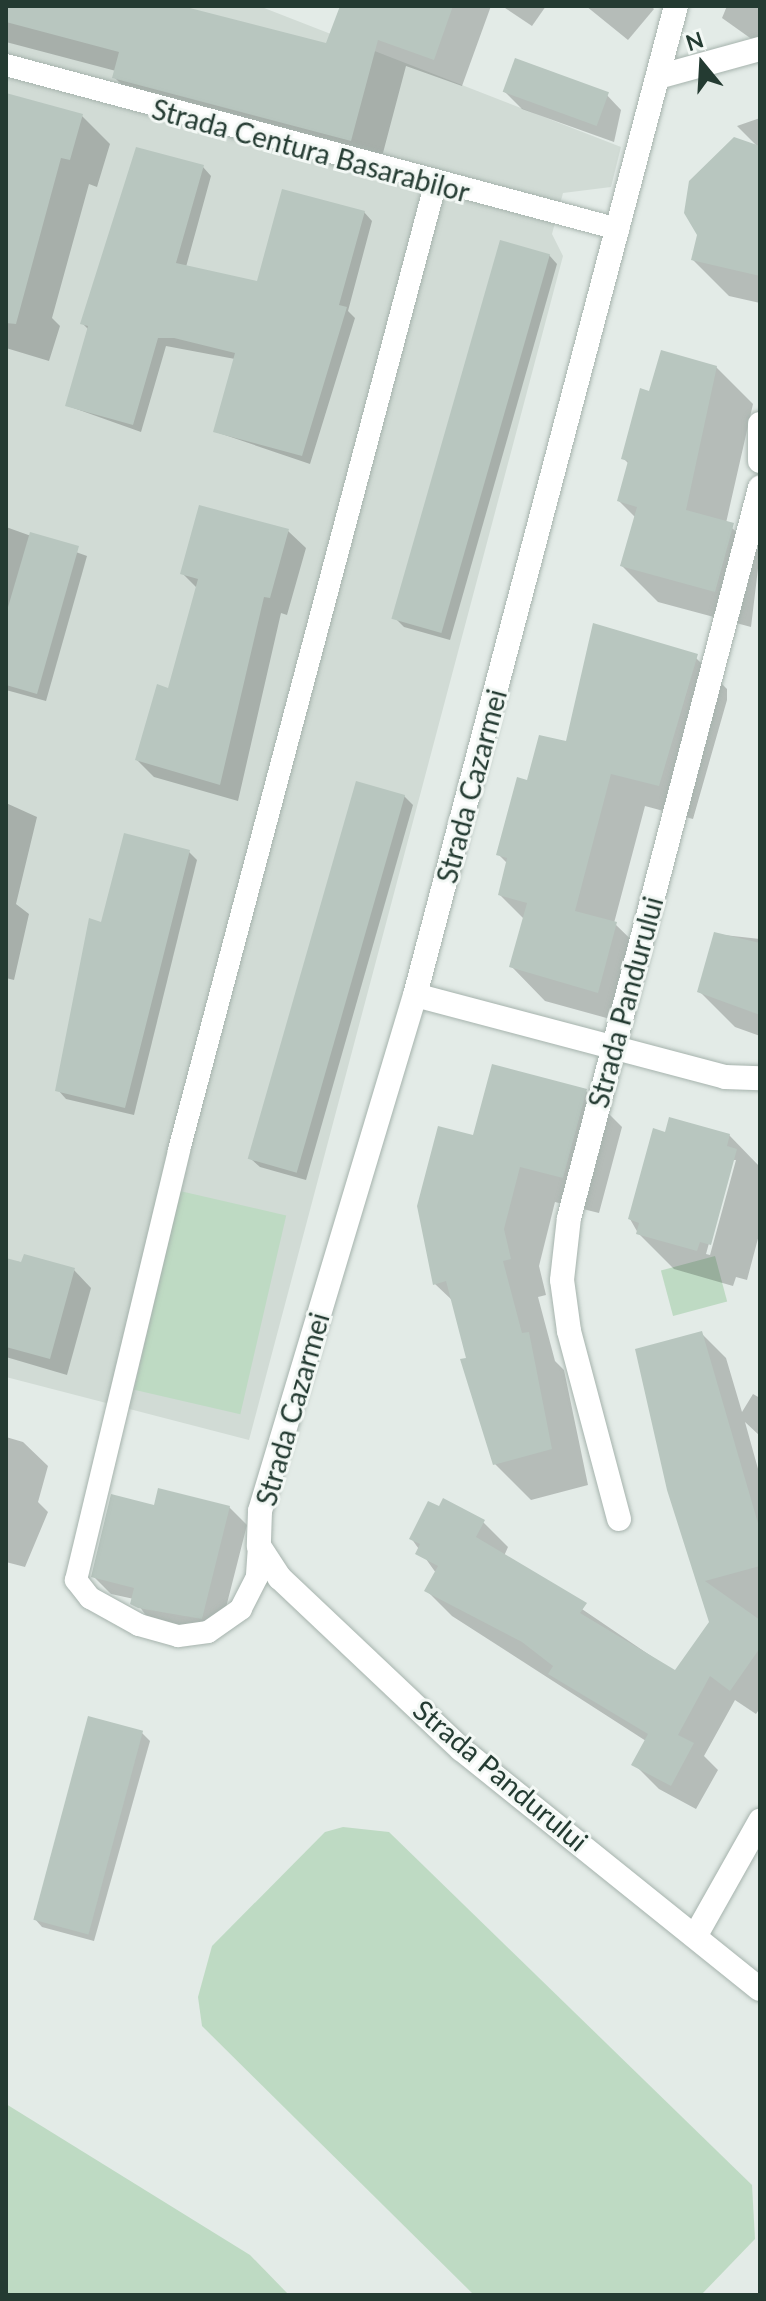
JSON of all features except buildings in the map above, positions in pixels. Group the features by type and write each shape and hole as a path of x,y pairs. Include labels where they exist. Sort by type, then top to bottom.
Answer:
{"street":[{"name":"Strada Cazarmei","path":"259,1546 260,1511 415,995 676,6"},
{"path":"658,77 760,49"},
{"path":"760,424 760,461"},
{"name":"Strada Pandurului","path":"619,1519 580,1391 562,1280 569,1218 760,488"},
{"path":"415,995 613,1049 760,1078"},
{"name":"Strada Pandurului","path":"259,1546 280,1578 461,1749 697,1933 760,1989"},
{"path":"697,1933 760,1821"}],"lane":[{"name":"Strada Centura Basarabilor","path":"6,65 435,185 618,229"},
{"name":"Strada Cazarmei","path":"259,1546 257,1577 241,1609 208,1632 178,1636 139,1625 90,1598 76,1580 179,1150 435,185"}],"shaded area":[{"path":"6,6 259,6 621,147 611,187 563,193 552,234 563,256 249,1440 6,1377"}],"green space":[{"path":"180,1191 286,1216 240,1414 134,1390"},
{"path":"715,1256 727,1301 673,1316 661,1270"},
{"path":"343,1827 389,1832 752,2185 755,2239 701,2295 474,2295 202,2026 198,1997 212,1946 325,1832"},
{"path":"6,2104 250,2255 289,2295 6,2295"}]}
